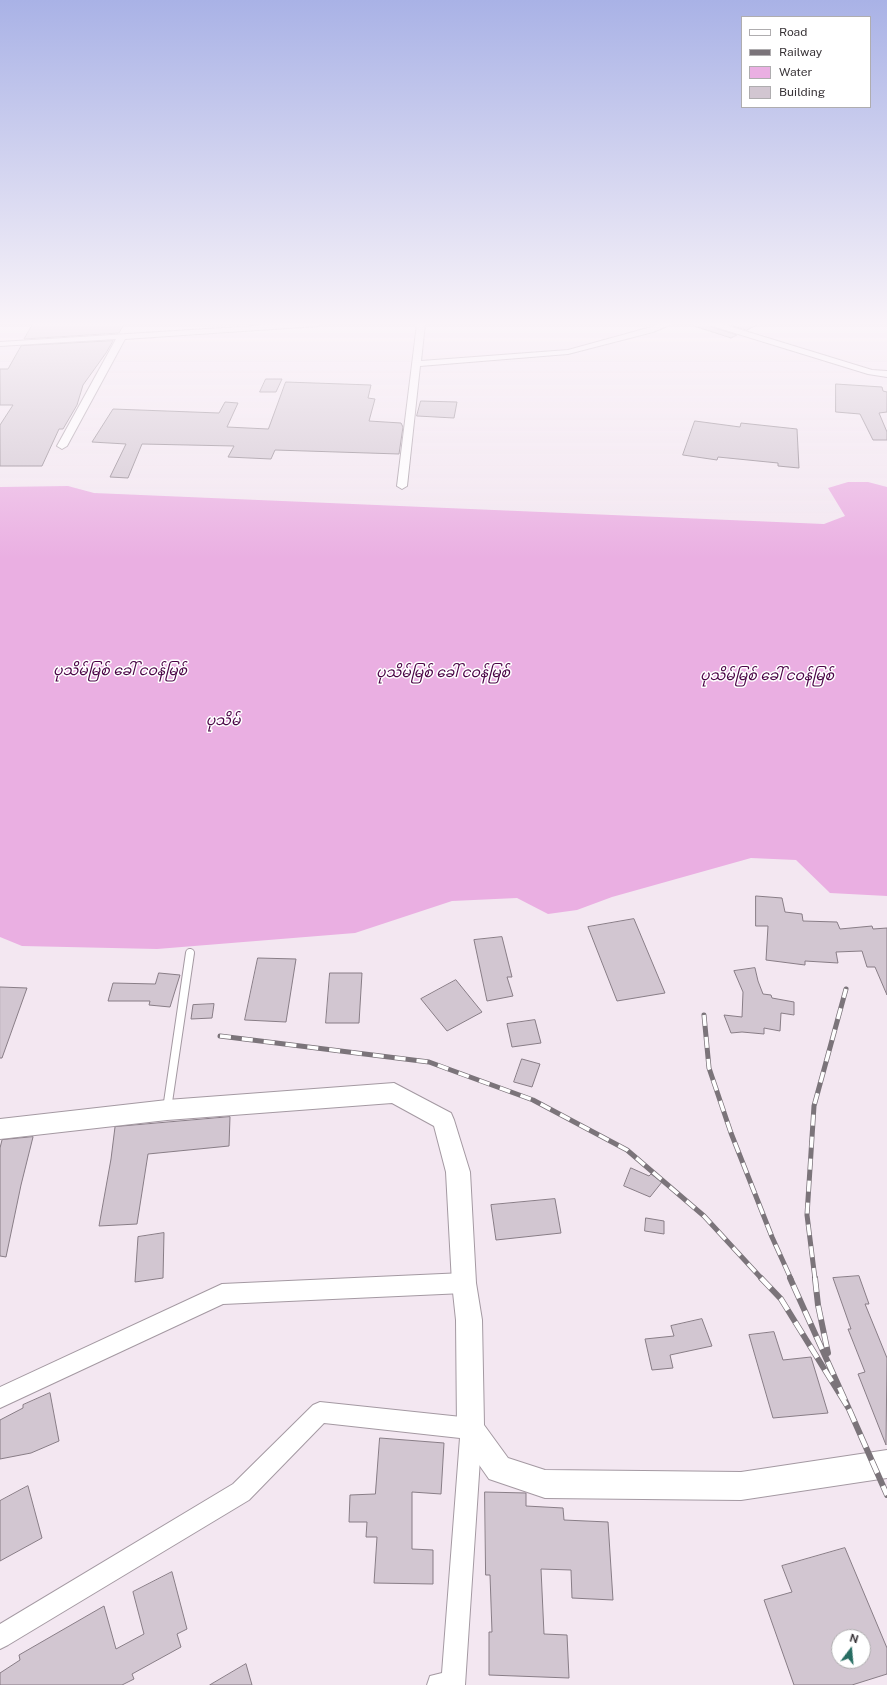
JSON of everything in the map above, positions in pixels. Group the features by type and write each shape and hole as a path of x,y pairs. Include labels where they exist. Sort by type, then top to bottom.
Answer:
{"street":[{"path":"62,446 86,403"},
{"path":"402,486 412,403"},
{"path":"0,1129 167,1110 394,1093 443,1120 458,1172 464,1283 469,1320 471,1429 448,1684"},
{"path":"0,1398 222,1294 464,1283"},
{"path":"0,1637 241,1492 320,1412 471,1429 499,1469 545,1484 741,1486 885,1470"}],"lane":[{"path":"167,1110 190,953"}],"water":[{"name":"ပုသိမ်","path":"848,482 868,482 887,487 887,896 830,893 796,860 751,858 612,897 577,910 548,914 517,898 452,901 355,933 157,949 22,946 0,937 0,487 68,486 94,493 824,524 845,516 828,488"}],"building":[{"path":"0,403 78,403 63,429 59,429 42,466 0,466 0,425 13,405 0,405"},
{"path":"225,403 238,403 227,427 268,429 278,403 374,403 369,421 401,423 403,427 399,454 275,450 271,459 228,457 234,446 142,444 128,478 110,477 126,444 92,442 113,409 219,413"},
{"path":"421,403 457,403 454,418 417,416"},
{"path":"836,403 887,403 887,412 879,413 887,432 887,440 873,440 860,414 836,412"},
{"path":"695,421 740,427 741,423 797,429 799,468 778,466 778,463 718,457 717,460 683,455"},
{"path":"756,896 782,898 785,912 802,914 803,921 837,922 840,929 872,926 873,929 887,928 887,995 875,967 867,967 862,951 836,952 838,963 805,961 805,965 766,960 768,926 756,926"},
{"path":"634,919 665,993 617,1001 588,927"},
{"path":"502,937 512,977 507,977 513,996 487,1001 474,940"},
{"path":"258,958 296,959 286,1022 245,1020"},
{"path":"755,968 763,994 771,995 772,998 794,1002 794,1015 781,1013 780,1031 764,1028 764,1034 742,1032 731,1033 724,1015 742,1017 743,992 734,971"},
{"path":"159,973 180,975 170,1007 149,1005 150,1001 108,1001 113,983 155,984"},
{"path":"330,973 362,973 359,1023 326,1023"},
{"path":"456,980 482,1012 447,1031 421,999"},
{"path":"0,987 27,988 2,1058 0,1058"},
{"path":"214,1004 212,1018 191,1019 193,1005"},
{"path":"535,1020 541,1043 512,1047 507,1024"},
{"path":"522,1059 540,1064 532,1087 514,1082"},
{"path":"230,1117 229,1146 148,1154 137,1224 99,1226 115,1127"},
{"path":"33,1137 6,1257 0,1256 0,1148 2,1140"},
{"path":"631,1168 649,1176 651,1174 662,1182 650,1197 624,1186"},
{"path":"555,1199 561,1233 496,1240 491,1205"},
{"path":"646,1218 664,1221 664,1234 645,1231"},
{"path":"164,1233 163,1278 135,1282 138,1237"},
{"path":"859,1276 869,1304 865,1304 887,1358 886,1445 858,1374 865,1372 848,1329 851,1329 833,1278"},
{"path":"702,1319 712,1346 670,1355 673,1368 652,1370 645,1339 674,1336 671,1326"},
{"path":"774,1332 783,1360 811,1357 828,1413 773,1418 749,1335"},
{"path":"50,1393 59,1441 31,1453 0,1459 0,1420 23,1408 23,1405"},
{"path":"380,1438 444,1443 441,1494 412,1492 412,1549 433,1550 433,1584 374,1583 377,1537 366,1537 367,1522 349,1522 350,1495 375,1494"},
{"path":"28,1486 42,1538 0,1561 0,1501"},
{"path":"485,1492 526,1493 526,1506 563,1508 564,1520 608,1522 613,1600 572,1598 571,1570 541,1569 544,1634 567,1635 569,1678 489,1675 489,1632 492,1632 490,1575 486,1575"},
{"path":"845,1548 887,1648 887,1674 852,1685 794,1685 764,1600 792,1592 782,1566"},
{"path":"172,1572 187,1629 177,1634 181,1647 132,1674 134,1679 122,1685 0,1685 0,1673 20,1660 19,1655 104,1606 116,1649 144,1634 133,1592"},
{"path":"246,1664 252,1685 210,1685"}],"railway":[{"path":"815,1279 807,1215 814,1106 846,989"},
{"path":"704,1015 709,1068 731,1133 772,1237 791,1279"},
{"path":"220,1036 429,1062 533,1100 627,1150 704,1216 762,1279"},
{"path":"761,1278 781,1299 849,1409"},
{"path":"790,1278 849,1409"},
{"path":"815,1278 818,1305 828,1353"},
{"path":"849,1409 887,1495"}],"water label":[{"name":"ပုသိမ်မြစ် ခေါ် ငဝန်မြစ်","path":"120,671"},
{"name":"ပုသိမ်မြစ် ခေါ် ငဝန်မြစ်","path":"443,673"},
{"name":"ပုသိမ်မြစ် ခေါ် ငဝန်မြစ်","path":"767,676"}]}
